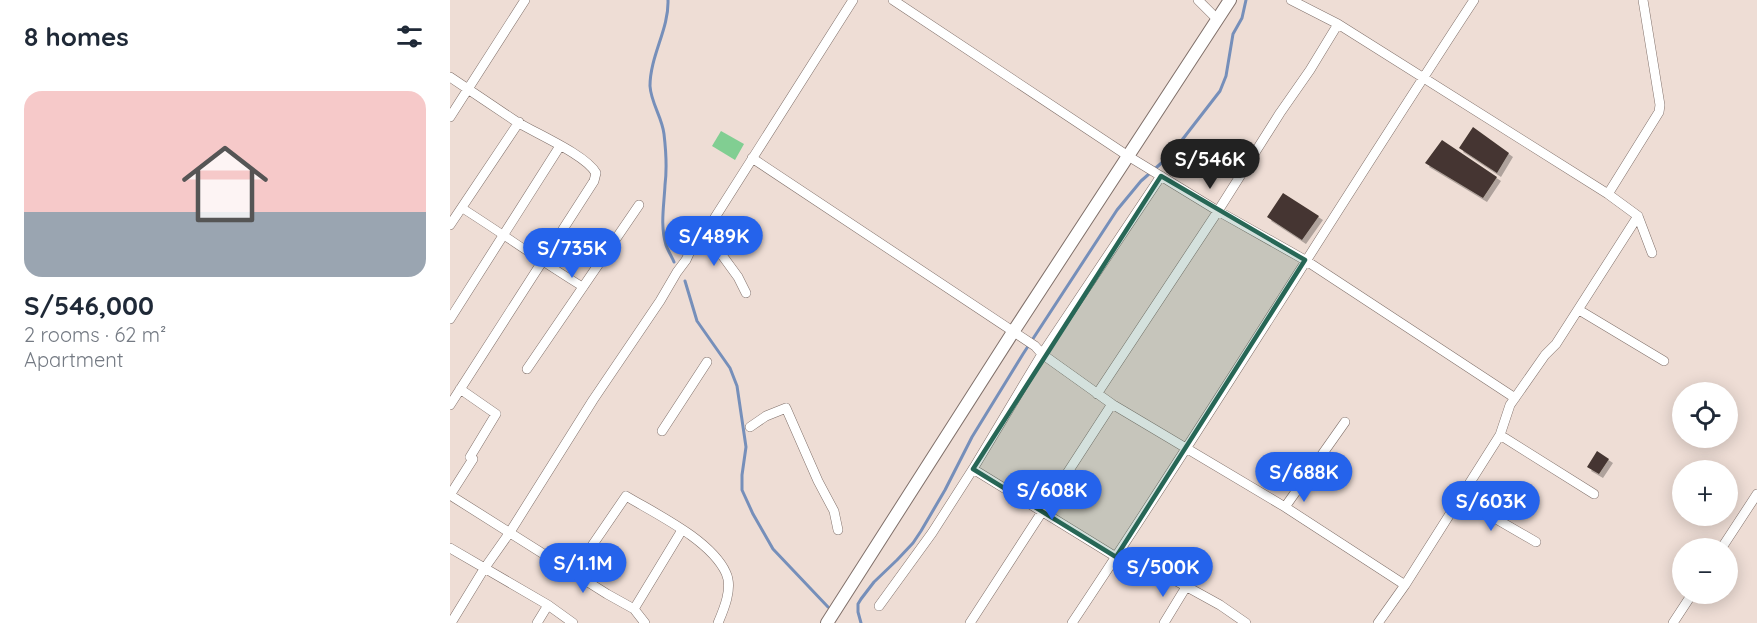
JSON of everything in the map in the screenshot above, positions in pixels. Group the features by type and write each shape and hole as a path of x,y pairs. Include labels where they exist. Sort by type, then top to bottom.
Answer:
{"street":[{"path":"450,117 525,0"},
{"path":"452,623 484,569 593,400 660,302 695,241 707,230 853,0"},
{"path":"892,0 1128,156 1218,211 1305,260 1515,398"},
{"path":"1198,0 1218,20"},
{"path":"827,623 1013,332 1230,0"},
{"path":"1291,0 1338,24 1608,194 1638,216 1652,253"},
{"path":"1072,623 1119,554 1305,260 1474,0"},
{"path":"1608,194 1659,112 1660,105 1643,0"},
{"path":"1096,394 1218,211 1338,24"},
{"path":"450,77 519,123 580,157 592,166 596,173 594,181 450,405"},
{"path":"450,225 519,123"},
{"path":"450,319 560,146"},
{"path":"752,158 1035,346 1042,354 1096,394 1285,507 1405,585"},
{"path":"879,606 932,533 1042,354 1161,176"},
{"path":"527,369 639,205"},
{"path":"462,208 583,287"},
{"path":"1378,623 1405,585 1500,435 1510,405 1545,355 1556,344 1638,216"},
{"path":"707,230 711,240 746,293"},
{"path":"1579,310 1664,361"},
{"path":"662,432 707,362"},
{"path":"460,389 496,414 470,457 473,459 450,495 634,609 645,623"},
{"path":"970,623 1112,404"},
{"path":"750,427 766,416 786,408 818,482 834,511 838,530"},
{"path":"1285,507 1345,422"},
{"path":"1500,435 1594,494"},
{"path":"973,469 1119,554 1220,605 1246,623"},
{"path":"1728,538 1757,494"},
{"path":"574,572 626,496 702,543 716,559 726,574 727,593 718,623"},
{"path":"1460,498 1536,542"},
{"path":"634,609 682,530"},
{"path":"450,548 562,613 573,623"},
{"path":"1164,623 1186,587"},
{"path":"1673,623 1685,604"},
{"path":"537,623 548,605"}],"highlighted area":[{"path":"1161,176 1305,260 1116,557 973,469"}],"green space":[{"path":"721,131 744,144 735,160 712,146"}],"building":[{"path":"1473,127 1509,153 1497,173 1459,148"},
{"path":"1442,140 1497,177 1483,198 1425,163"},
{"path":"1283,193 1319,216 1302,240 1267,217"},
{"path":"1597,451 1609,459 1599,474 1587,467"}],"waterway":[{"path":"668,0 666,21 653,64 650,86 664,134 666,166 663,230 666,245 674,262"},
{"path":"861,623 858,612 861,599 874,582 913,543 921,531 972,437 1117,210 1141,181 1166,159 1220,91 1226,76 1233,34 1242,18 1246,0"},
{"path":"685,281 697,321 730,368 737,386 746,447 742,490 773,549 828,607"}]}
